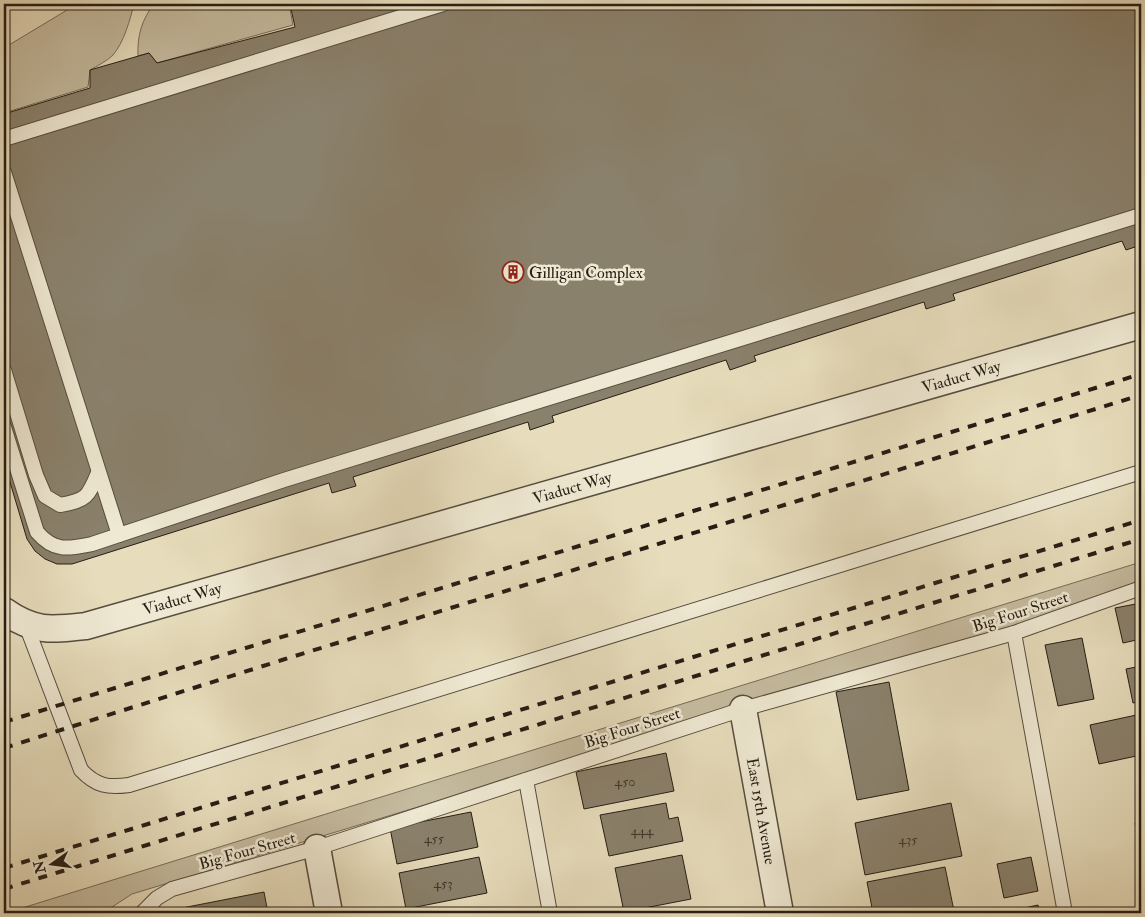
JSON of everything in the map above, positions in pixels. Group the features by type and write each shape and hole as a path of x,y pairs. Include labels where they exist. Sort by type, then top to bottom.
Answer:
{"street":[{"name":"Viaduct Way","path":"4,611 26,625 52,629 86,626 1141,325"},
{"name":"East 15th Avenue","path":"743,709 780,913"},
{"path":"317,848 329,913"}],"lane":[{"path":"4,139 444,4"},
{"path":"4,172 119,535"},
{"path":"4,427 37,532 44,541 56,547 71,548 92,544 350,459 1141,215"},
{"path":"4,370 36,475 45,496 60,505 75,502 89,495 98,473"},
{"path":"26,625 81,770 90,780 101,785 115,787 129,785 1141,472"},
{"name":"Big Four Street","path":"142,913 157,898 172,890 317,848 743,709 1014,633 1141,588"},
{"path":"1014,633 1064,913"},
{"path":"526,780 550,913"}],"shaded area":[{"path":"77,4 134,4 126,31 117,50 108,59 90,70 88,87 4,113 4,48"},
{"path":"154,4 289,4 293,25 157,63 149,53 138,56 141,28"},
{"path":"1141,562 1141,587 132,894 112,907 95,913 6,913"}],"building":[{"name":"Gilligan Complex","path":"312,4 356,4 359,7 370,4 1141,4 1141,245 1126,250 1122,241 953,294 955,300 926,309 924,302 754,356 756,361 730,370 726,360 552,416 554,422 530,430 528,422 353,477 356,486 332,493 329,483 72,564 57,564 45,559 35,551 27,539 4,462 4,114 90,88 90,70 149,53 157,63 295,27 291,9"},
{"path":"1141,603 1141,639 1123,643 1115,608"},
{"path":"1082,638 1094,699 1058,706 1045,645"},
{"path":"1141,666 1141,701 1133,703 1126,669"},
{"path":"889,682 909,790 857,800 836,692"},
{"path":"1141,714 1141,755 1099,764 1090,725"},
{"path":"666,753 674,791 584,809 576,772"},
{"path":"666,803 669,819 678,817 683,841 609,856 600,815"},
{"path":"951,803 962,856 865,875 855,823"},
{"path":"471,812 478,847 397,864 390,828"},
{"path":"1141,822 1141,856 1135,823"},
{"path":"682,855 691,899 624,912 615,868"},
{"path":"479,857 487,893 406,909 399,873"},
{"path":"1031,857 1038,891 1004,898 997,864"},
{"path":"945,867 954,911 943,913 873,913 867,882"},
{"path":"264,892 268,913 183,913 182,908"},
{"path":"1038,905 1040,913 1006,913 1006,912"}],"railway":[{"path":"4,722 1141,374"},
{"path":"4,748 282,660 1141,395"},
{"path":"4,868 1141,520"},
{"path":"4,889 1141,539"}],"place":[{"name":"Gilligan Complex","path":"513,272"}]}
